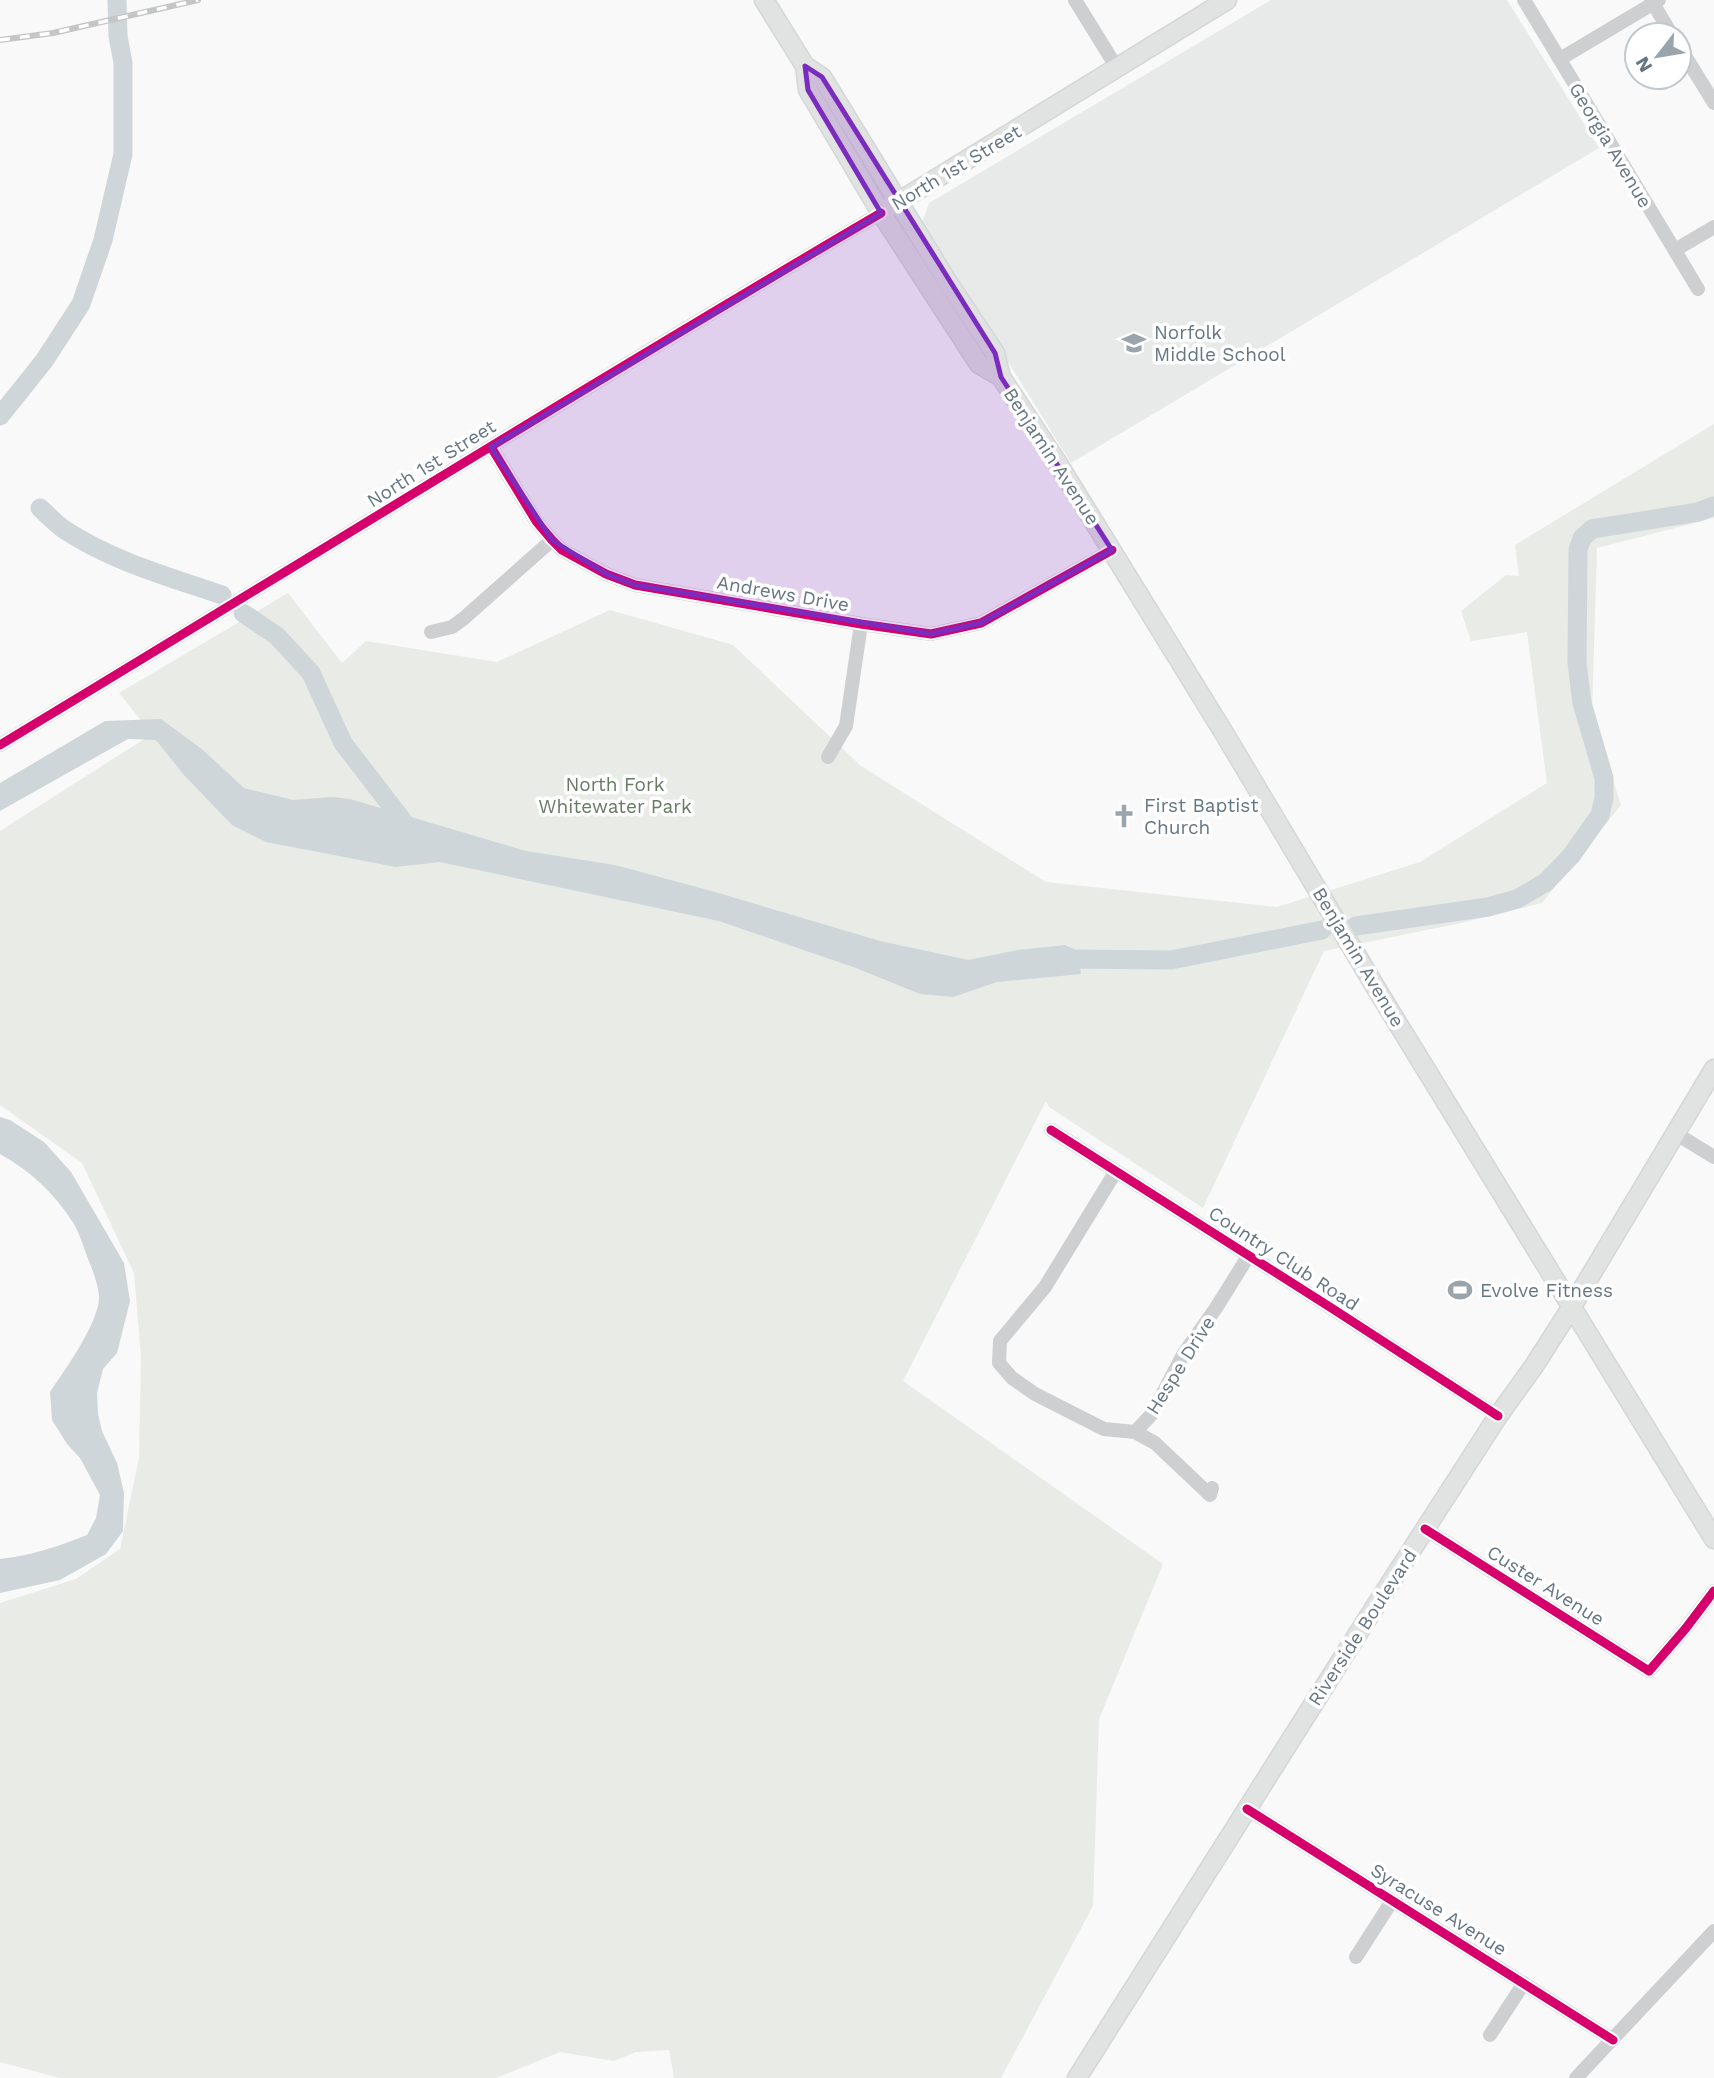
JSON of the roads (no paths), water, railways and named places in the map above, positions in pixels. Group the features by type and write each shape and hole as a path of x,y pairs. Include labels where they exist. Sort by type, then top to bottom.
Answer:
{"main road":[{"path":"764,0 805,66"},
{"name":"North 1st Street","path":"881,213 1227,0"},
{"name":"Benjamin Avenue","path":"805,66 822,77 947,281 995,353 1001,377 1111,550 1714,1539"},
{"name":"Benjamin Avenue","path":"805,66 808,90 881,213 979,364 1001,377"},
{"name":"Riverside Boulevard","path":"1077,2078 1425,1529 1571,1308 1714,1069"}],"street":[{"path":"1075,0 1116,68"},
{"name":"Georgia Avenue","path":"1524,0 1698,289"},
{"path":"1559,59 1654,1 1665,21"},
{"path":"1693,69 1714,103"},
{"name":"North 1st Street","path":"0,745 578,393 881,213"},
{"path":"1675,250 1714,227"},
{"name":"Andrews Drive","path":"491,447 536,521 552,540 562,550 606,574 635,585 862,624 931,634 981,623 1111,550"},
{"path":"431,632 452,627 463,619 552,540"},
{"path":"828,757 846,726 862,624"},
{"name":"Country Club Road","path":"1051,1130 1498,1416"},
{"path":"1675,1133 1714,1157"},
{"name":"Hespe Drive","path":"1116,1171 1045,1287 1000,1341 999,1363 1012,1378 1035,1394 1104,1429 1135,1432 1152,1414 1184,1353 1249,1255"},
{"path":"1135,1432 1155,1444 1210,1494 1212,1488"},
{"name":"Custer Avenue","path":"1425,1529 1649,1671 1714,1591"},
{"name":"Syracuse Avenue","path":"1247,1809 1613,2040"},
{"path":"1356,1957 1392,1901"},
{"path":"1576,2078 1714,1931"},
{"path":"1490,2035 1524,1983"}],"waterway":[{"path":"0,416 44,361 81,304 103,240 123,154 123,63 118,36 117,0"},
{"path":"1356,926 1488,907 1517,899 1546,882 1571,856 1600,815 1604,798 1604,778 1582,703 1577,663 1578,550 1582,538 1592,529 1698,512 1714,506"},
{"path":"40,508 65,530 102,551 222,595"},
{"path":"243,613 277,636 311,673 343,743 413,834"},
{"path":"1055,961 1171,960 1322,930"}],"railway":[{"path":"0,40 53,33 198,0"}],"place":[{"name":"Norfolk Middle School","path":"1134,343"},
{"name":"First Baptist Church","path":"1124,816"},
{"name":"Evolve Fitness","path":"1460,1290"}],"park label":[{"name":"North Fork Whitewater Park","path":"615,795"}]}
